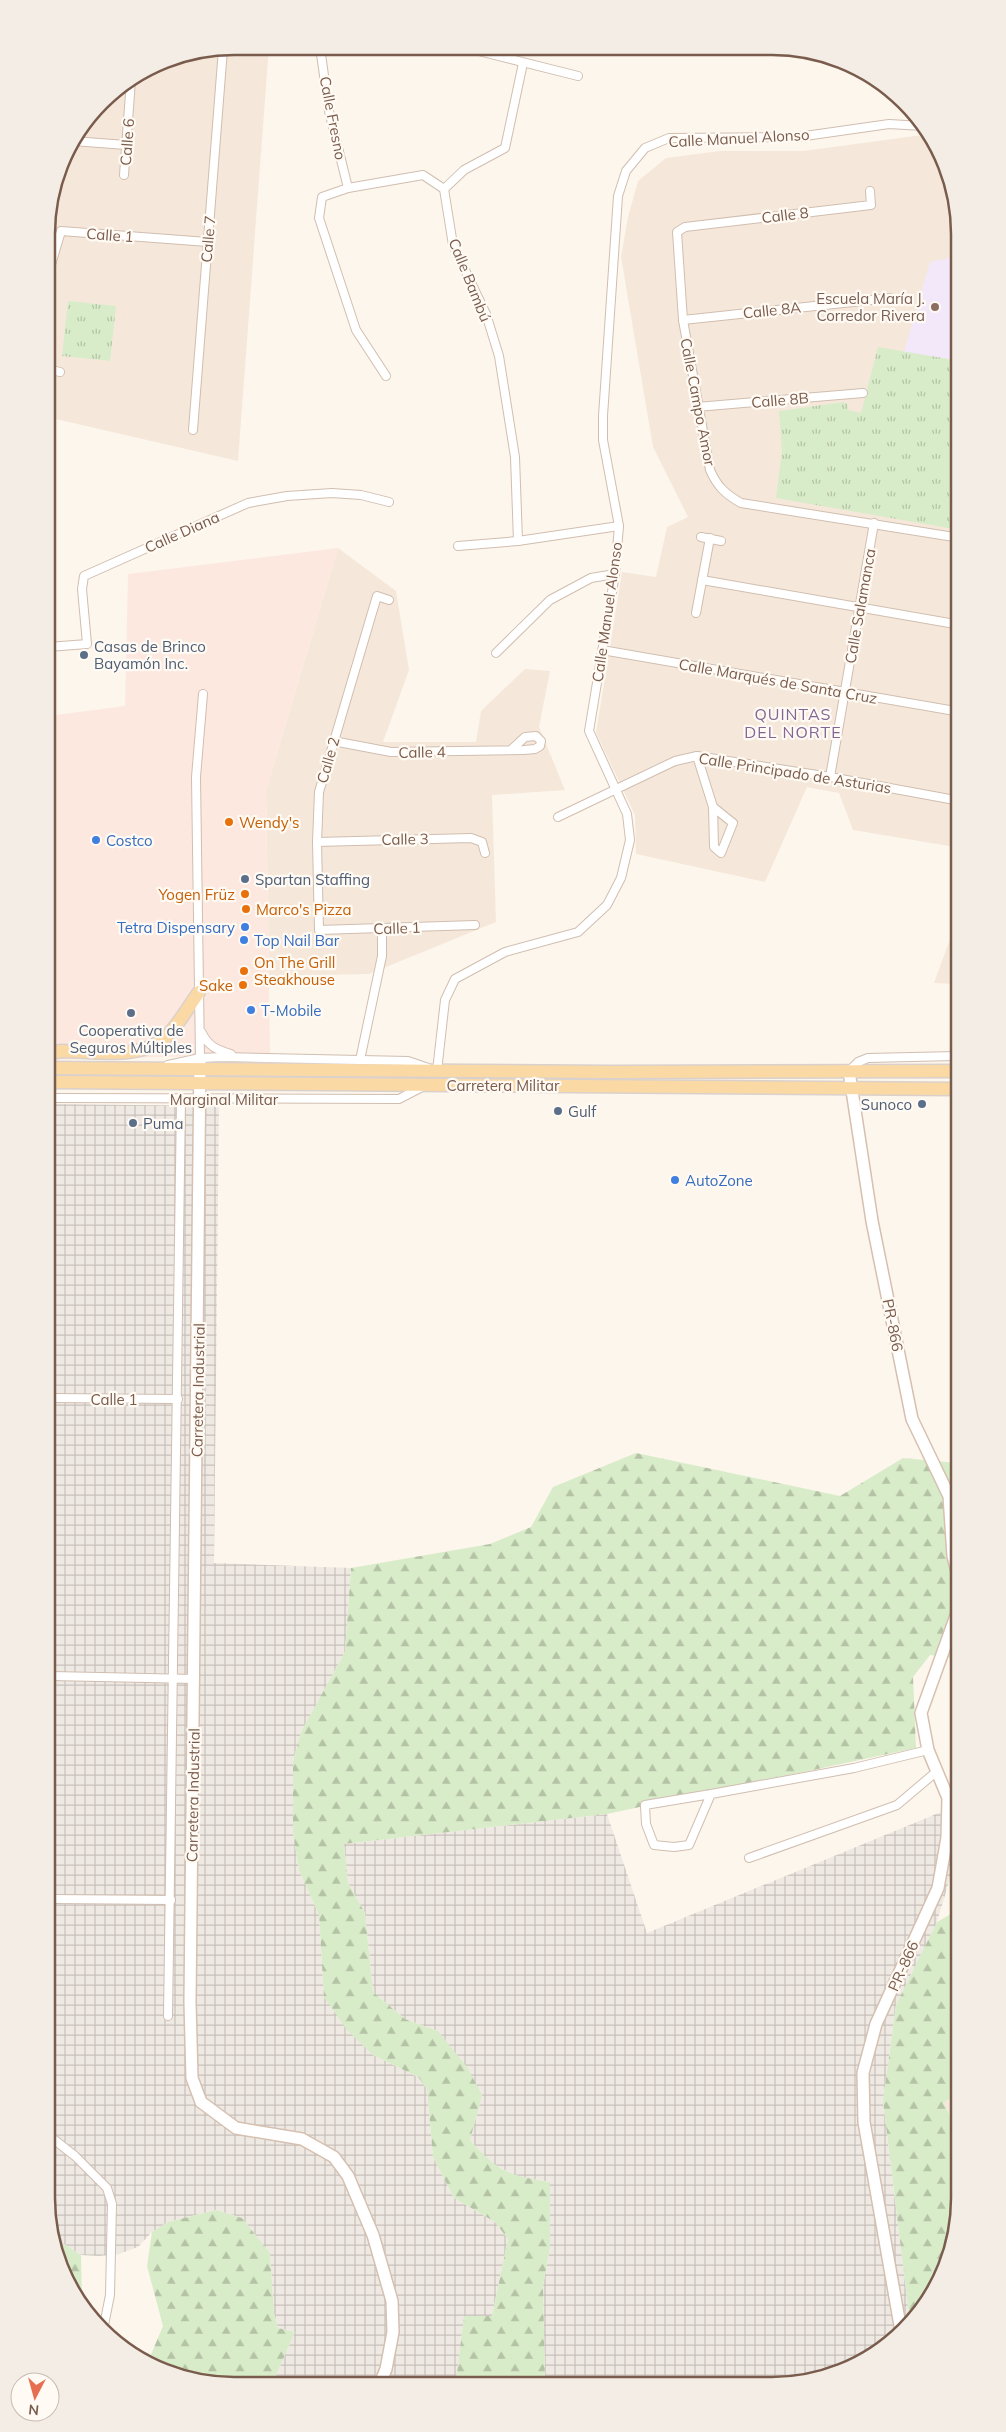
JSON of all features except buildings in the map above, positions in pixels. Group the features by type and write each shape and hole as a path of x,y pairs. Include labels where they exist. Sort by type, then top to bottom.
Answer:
{"main road":[{"path":"55,1052 136,1052 151,1048 167,1036 199,992"},
{"name":"Carretera Militar","path":"55,1068 151,1068 200,1063 437,1071 951,1070"},
{"name":"Carretera Militar","path":"55,1082 951,1089"}],"street":[{"name":"Calle 7","path":"193,430 222,55"},
{"name":"Calle Fresno","path":"321,55 329,111 348,188"},
{"path":"494,55 578,76"},
{"path":"386,376 356,330 319,218 322,197 348,188 423,175 444,189 464,170 505,148 524,63"},
{"name":"Calle 6","path":"124,175 130,88"},
{"name":"Calle Manuel Alonso","path":"437,1071 445,1000 455,979 505,952 578,932 607,905 621,878 630,840 628,814 590,731 615,574 619,526 603,440 603,416 618,196 626,171 646,148 669,138 798,137 889,124 914,125"},
{"path":"81,142 126,145"},
{"name":"Calle Bambú","path":"444,189 453,245 486,314 499,356 515,458 518,540"},
{"name":"Calle 8","path":"685,227 871,205 870,191"},
{"name":"Calle Campo Amor","path":"685,227 679,230 676,235 683,320 697,407 710,470 716,484 727,495 741,502 951,536"},
{"name":"Calle 1","path":"55,251 61,231 208,242"},
{"name":"Calle 8A","path":"683,320 890,298"},
{"path":"55,371 60,372"},
{"name":"Calle 8B","path":"697,407 863,394"},
{"name":"Calle Diana","path":"55,646 86,644 82,589 84,576 248,503 287,496 332,493 361,495 389,502"},
{"name":"Calle Salamanca","path":"830,777 874,523"},
{"path":"458,546 619,526"},
{"path":"701,537 722,541"},
{"path":"696,613 710,538"},
{"path":"496,653 550,600 591,578 615,574"},
{"path":"702,580 951,623"},
{"name":"Calle 2","path":"319,930 317,842 319,792 377,596 389,600"},
{"name":"Calle Marqués de Santa Cruz","path":"602,650 951,711"},
{"path":"203,694 196,777 200,1063 240,1057 408,1061 437,1071"},
{"name":"Calle 4","path":"333,741 392,752 511,750"},
{"path":"697,756 713,806 714,847 721,853 733,823 713,806"},
{"name":"Calle Principado de Asturias","path":"558,818 676,761 697,756 830,777 951,799"},
{"name":"Calle 3","path":"317,842 472,838 482,842 484,853"},
{"name":"Calle 1","path":"319,930 475,925"},
{"path":"360,1060 382,956 382,928"},
{"path":"200,1030 205,1040 214,1048 240,1057"},
{"path":"849,1071 858,1062 874,1057 951,1056"},
{"name":"Carretera Industrial","path":"200,1063 195,1679 190,2002 192,2078 201,2102 236,2128 302,2139 334,2157 348,2176 373,2235 392,2300 393,2332 383,2377"},
{"name":"PR-866","path":"849,1071 872,1221 912,1419 949,1496 951,1526"},
{"name":"Marginal Militar","path":"55,1098 200,1100 399,1099 428,1084"},
{"path":"168,2016 181,1099"},
{"name":"Calle 1","path":"55,1398 178,1399"},
{"name":"PR-866","path":"900,2324 864,2122 863,2074 876,2024 938,1888 947,1838 948,1798 928,1750 922,1713 951,1630"},
{"path":"55,1676 195,1679"},
{"path":"711,1794 689,1845 674,1847 654,1845 646,1824 645,1805 854,1768 928,1750"},
{"path":"749,1858 897,1805 936,1772"},
{"path":"55,1899 171,1900"},
{"path":"55,2140 75,2156 107,2188 112,2204 110,2294 105,2322"}],"shaded area":[{"path":"222,55 268,55 238,461 55,419 55,222 58,199 73,155 92,125 116,99 155,73 188,61"},
{"path":"921,135 933,155 948,199 951,222 951,846 853,830 839,793 807,787 765,882 636,854 635,815 596,733 622,572 656,577 667,527 688,517 653,447 621,257 628,217 638,181 666,158 720,151 803,151"},
{"name":"Escuela María J. Corredor Rivera","path":"951,258 951,360 904,352 930,262"},
{"path":"338,548 396,591 409,670 383,742 476,742 481,711 525,669 550,671 539,727 565,790 492,795 496,922 369,974 269,976 266,790"},
{"path":"338,548 266,790 270,1054 55,1060 55,715 125,706 128,574"},
{"path":"951,937 951,984 934,983"},
{"path":"55,1104 219,1106 214,1563 351,1568 345,1652 301,1732 293,1761 293,1832 299,1870 319,1915 324,1997 373,2055 418,2077 427,2089 433,2157 454,2198 495,2222 508,2239 492,2316 464,2317 456,2377 275,2377 295,2332 278,2328 274,2313 270,2253 242,2218 216,2210 168,2222 152,2232 138,2247 119,2254 81,2255 60,2242 55,2210"},
{"path":"951,1808 951,1875 937,1922 896,2005 883,2101 909,2314 890,2333 851,2359 807,2374 784,2377 545,2377 543,2286 550,2247 550,2182 517,2177 490,2162 470,2140 482,2095 438,2031 405,2019 373,1992 365,1913 348,1883 344,1844 607,1814 647,1933"},
{"path":"951,2098 951,2116 943,2103"}],"green space":[{"path":"68,301 116,306 110,361 62,356"},
{"path":"878,347 951,359 951,528 776,498 782,451 779,411 844,402 847,404 848,410 861,413"},
{"path":"951,448 951,486 946,485 939,468 944,454"},
{"path":"636,1453 840,1496 903,1458 951,1462 951,1658 930,1655 913,1677 916,1748 607,1814 344,1844 348,1883 365,1913 373,1992 405,2019 438,2031 467,2067 482,2095 470,2140 480,2151 497,2166 514,2174 550,2182 550,2247 543,2286 545,2377 456,2377 464,2316 492,2316 508,2239 495,2222 454,2198 433,2157 427,2089 418,2077 373,2055 347,2030 324,1997 319,1915 299,1870 293,1832 293,1761 301,1732 345,1652 351,1568 490,1544 531,1527 553,1487"},
{"path":"951,1914 951,2098 943,2103 951,2116 951,2210 948,2233 933,2277 909,2314 883,2101 896,2005 937,1922"},
{"path":"216,2210 242,2218 270,2253 274,2313 278,2328 295,2332 275,2377 222,2377 199,2374 150,2356 163,2326 147,2266 152,2232 168,2222"},
{"path":"60,2242 81,2255 82,2292 73,2277"}],"place":[{"name":"Escuela María J. Corredor Rivera","path":"935,307"},
{"name":"Casas de Brinco Bayamón Inc.","path":"84,655"},
{"name":"Wendy's","path":"229,822"},
{"name":"Costco","path":"96,840"},
{"name":"Spartan Staffing","path":"245,879"},
{"name":"Yogen Früz","path":"245,894"},
{"name":"Marco's Pizza","path":"246,909"},
{"name":"Tetra Dispensary","path":"245,927"},
{"name":"Top Nail Bar","path":"244,940"},
{"name":"On The Grill Steakhouse","path":"244,971"},
{"name":"Sake","path":"243,985"},
{"name":"T-Mobile","path":"251,1010"},
{"name":"Cooperativa de Seguros Múltiples","path":"131,1013"},
{"name":"Sunoco","path":"922,1104"},
{"name":"Gulf","path":"558,1111"},
{"name":"Puma","path":"133,1123"},
{"name":"AutoZone","path":"675,1180"}],"district":[{"name":"QUINTAS DEL NORTE","path":"793,723"}]}
